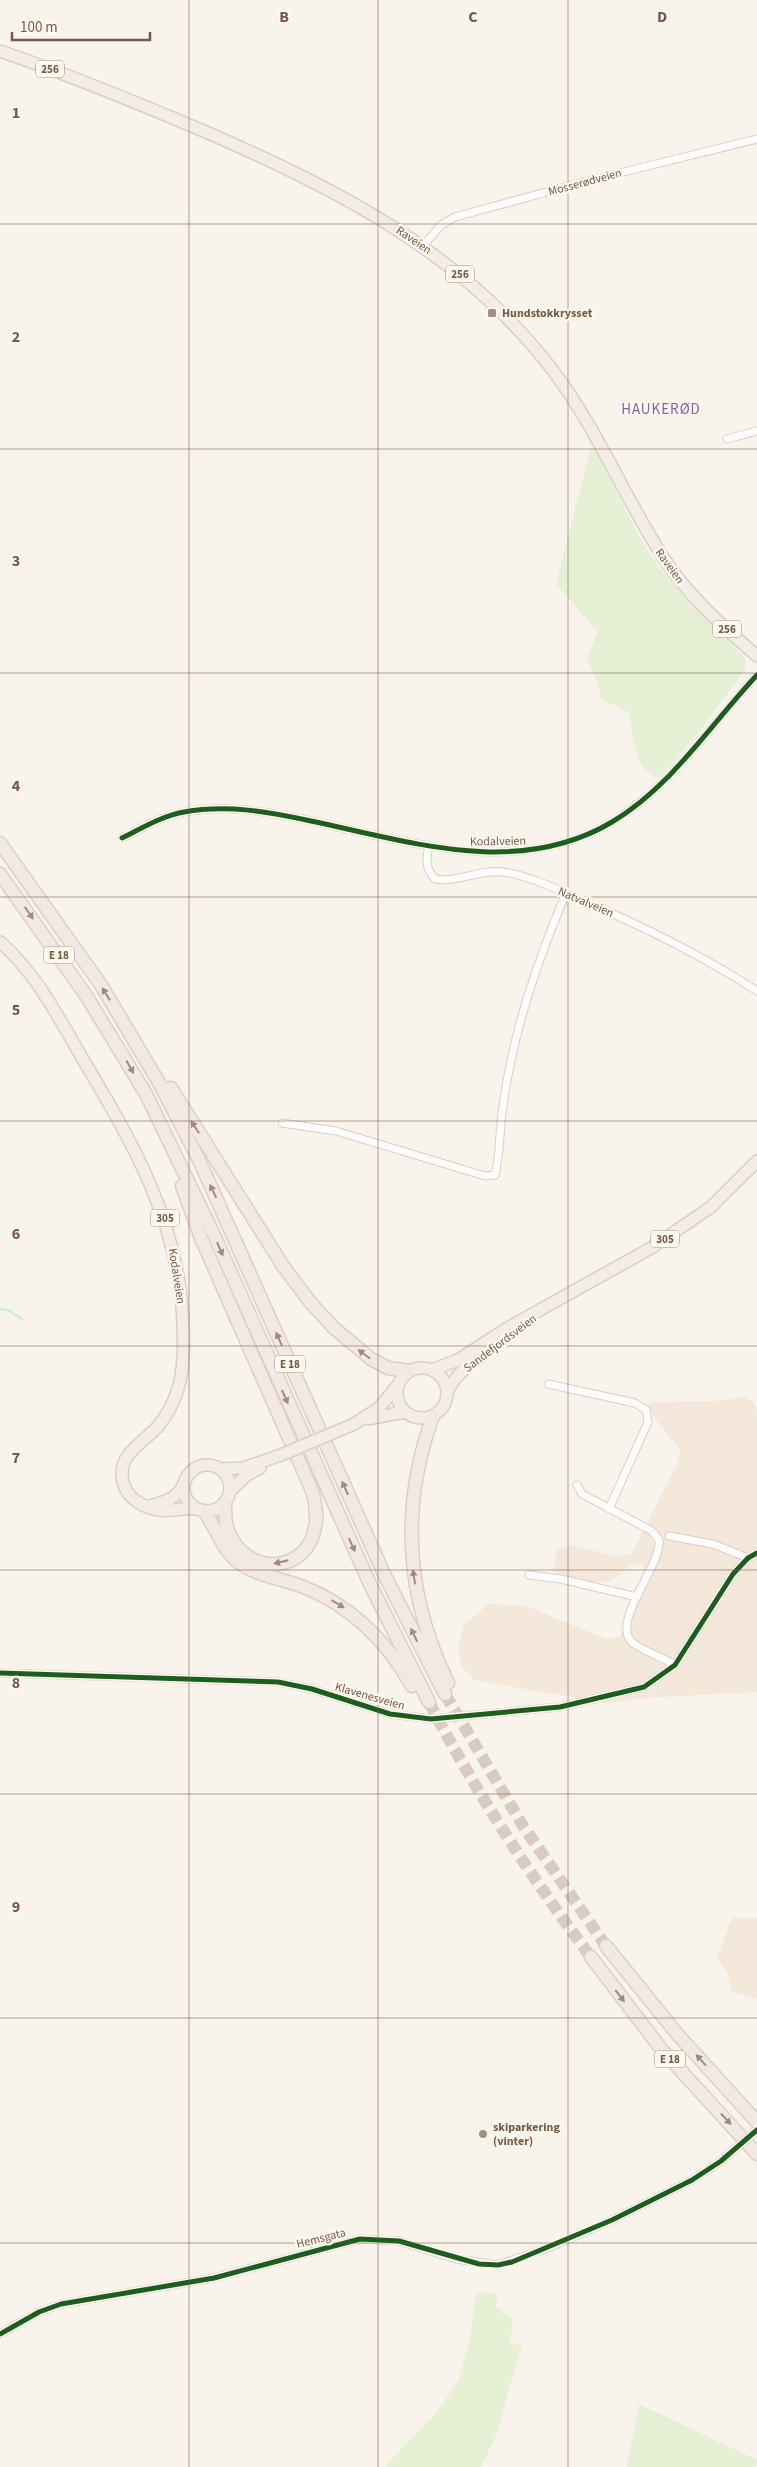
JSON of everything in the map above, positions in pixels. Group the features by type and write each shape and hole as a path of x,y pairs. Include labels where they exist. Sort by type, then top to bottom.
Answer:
{"highway":[{"name":"E 18","path":"0,843 75,947 133,1036 199,1160 382,1567 448,1692 420,1610 412,1562 413,1506 417,1480 433,1416"},
{"name":"E 18","path":"0,874 87,997 146,1094 206,1218 425,1703 381,1640 357,1617 330,1599 302,1586 259,1573 241,1564 229,1553 201,1510"},
{"path":"133,1036 146,1044 188,1118 283,1266 310,1302 334,1328 371,1359 388,1368 409,1371"},
{"name":"E 18","path":"146,1094 145,1109 177,1173 205,1247 308,1480 316,1507 315,1530 305,1549 289,1561 273,1564 252,1560 238,1548 231,1538 226,1519 228,1496"},
{"name":"E 18","path":"606,1946 678,2035 757,2122"},
{"name":"E 18","path":"591,1957 662,2050 757,2154"}],"main road":[{"name":"Raveien","path":"0,51 100,88 246,150 343,197 423,246 469,282 504,314 541,355 588,421 666,562 698,601 757,656"},
{"name":"Kodalveien","path":"0,942 34,980 104,1094 156,1194 173,1245 183,1316 183,1354 180,1383 165,1417 128,1454 122,1468 123,1484 126,1492 136,1502 161,1511 186,1507 201,1510"},
{"name":"Sandefjordsveien","path":"432,1370 458,1360 506,1328 651,1248 711,1207 757,1161"},
{"name":"Sandefjordsveien","path":"447,1392 452,1382 465,1367 559,1300"},
{"name":"305","path":"354,1424 379,1408 409,1371 420,1368 432,1370"},
{"path":"432,1370 443,1378 447,1392"},
{"path":"398,1385 398,1402 405,1412"},
{"name":"305","path":"147,1506 168,1501 180,1493 192,1471 203,1465 221,1469 243,1468 281,1455 354,1424 382,1415 405,1412 415,1418 433,1416 444,1406 447,1392"},
{"name":"305","path":"201,1510 216,1509 247,1475 281,1455"},
{"path":"221,1469 228,1479 228,1496"},
{"path":"186,1481 187,1499 201,1510"}],"street":[{"name":"Mosserødveien","path":"423,246 441,225 455,217 583,182 757,139"},
{"path":"726,439 757,431"},
{"name":"Kodalveien","path":"122,838 167,817 191,811 222,808 266,812 429,846 478,853 528,851 573,840 612,822 646,799 660,786 757,675"},
{"name":"Natvalveien","path":"429,846 425,862 428,872 435,879 455,880 474,874 503,872 520,876 566,893 681,945 757,991"},
{"path":"282,1123 336,1131 485,1176 495,1174 498,1162 503,1106 518,1032 543,948 566,893"},
{"path":"548,1384 635,1403 646,1410 648,1422 609,1509"},
{"path":"577,1486 582,1494 652,1531 659,1540 657,1556 628,1620 628,1637 635,1645 662,1656 675,1665"},
{"path":"669,1536 713,1544 748,1558"},
{"name":"Klavenesveien","path":"0,1673 278,1682 312,1689 390,1714 431,1719 567,1706 644,1687 675,1665 724,1587 748,1558 757,1553"},
{"path":"529,1575 561,1579 637,1597"},
{"name":"Hemsgata","path":"0,2334 39,2312 61,2304 214,2278 360,2239 398,2240 456,2259 498,2265 553,2246 612,2220 692,2180 721,2161 757,2130"}],"shaded area":[{"path":"742,1397 753,1401 757,1411 757,1692 644,1698 606,1703 474,1680 462,1667 458,1648 463,1626 488,1604 527,1606 606,1639 620,1637 645,1569 640,1563 632,1565 610,1581 579,1586 565,1581 553,1570 558,1549 572,1545 617,1557 631,1554 676,1467 681,1451 655,1419 648,1406 650,1402 715,1401"},
{"path":"734,1918 757,1918 757,1999 731,1991 727,1973 717,1957 729,1925"}],"green space":[{"path":"591,447 599,454 632,524 667,577 691,604 745,657 746,664 743,673 695,737 663,774 656,778 648,773 639,758 629,712 603,700 587,657 598,632 556,584"},
{"path":"484,2292 498,2294 496,2308 502,2309 501,2313 509,2315 513,2320 510,2343 522,2346 499,2429 481,2467 384,2467 437,2412 458,2381 469,2344 475,2299 478,2294"},
{"path":"639,2404 757,2460 756,2467 627,2467"}],"waterway":[{"path":"0,1309 8,1310 22,1319"}],"tunnel":[{"path":"445,1694 523,1826 606,1946"},
{"path":"429,1702 505,1833 591,1957"}],"cycle path":[{"path":"122,838 168,816 200,810 232,809 280,815 387,838 464,850 502,852 539,848 576,839 612,822 653,791 672,773 757,675"},
{"path":"0,1673 278,1682 312,1689 390,1714 431,1719 560,1707 644,1687 675,1665 733,1574 748,1558 757,1553"},
{"path":"0,2334 39,2312 61,2304 214,2278 360,2239 399,2241 479,2264 498,2265 512,2262 612,2220 692,2180 721,2161 757,2130"}],"place":[{"name":"Hundstokkrysset","path":"492,313"},
{"name":"skiparkering (vinter)","path":"483,2134"}],"district":[{"name":"HAUKERØD","path":"661,409"}]}
